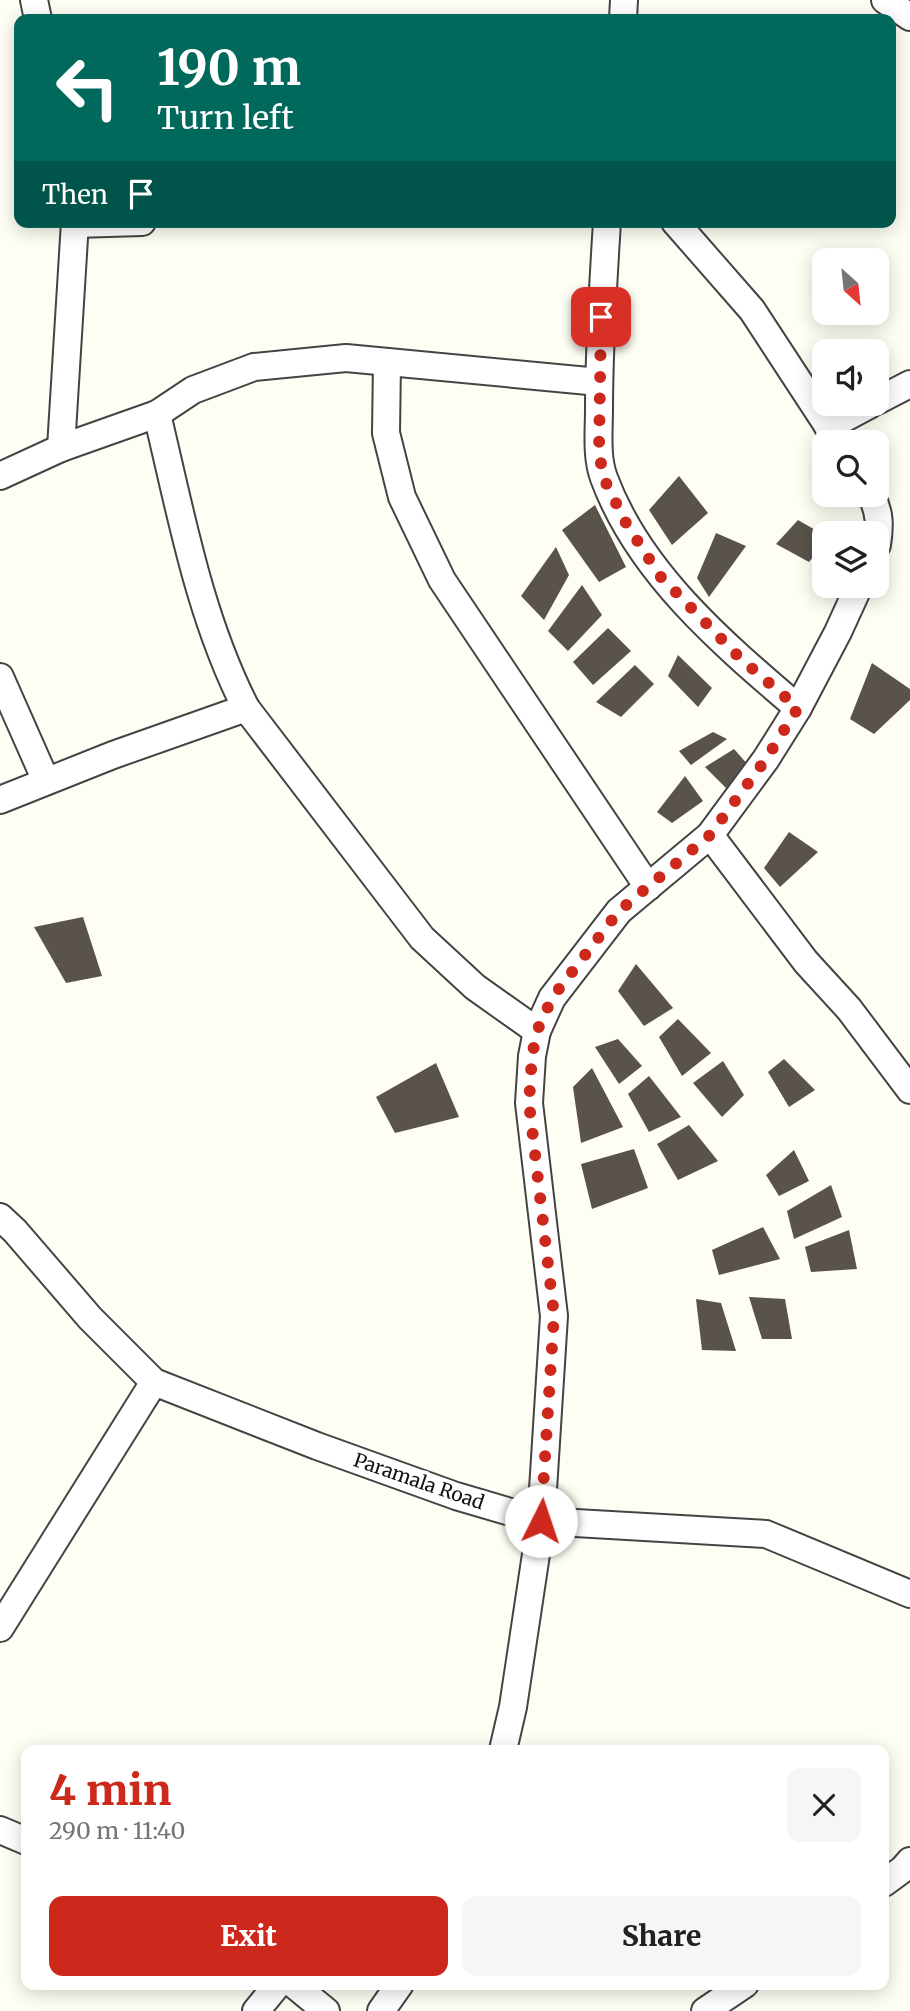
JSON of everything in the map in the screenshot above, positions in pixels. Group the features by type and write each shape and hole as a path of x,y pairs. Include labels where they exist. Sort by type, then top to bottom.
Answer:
{"street":[{"path":"885,0 910,17"},
{"path":"61,448 75,228"},
{"path":"607,228 599,382 599,450 603,477 626,523 660,576 740,658 798,708"},
{"path":"680,228 752,310 830,430"},
{"path":"0,476 61,448 157,414 193,390 254,367 346,358 599,382"},
{"path":"387,362 386,433 395,471 402,497 442,580 648,887"},
{"path":"889,395 910,384"},
{"path":"157,414 198,586 229,675 246,708 422,939 475,987 537,1031"},
{"path":"839,430 856,416"},
{"path":"504,1745 513,1707 541,1521 554,1315 529,1103 532,1056 537,1031 552,998 619,911 710,835 766,759 798,708 854,598"},
{"path":"0,677 46,781"},
{"path":"0,800 246,708"},
{"path":"710,835 806,962 849,1009 910,1090"},
{"name":"Paramala Road","path":"0,1216 90,1318 154,1382 330,1451 456,1496 541,1521 766,1534 910,1594"},
{"path":"0,1629 154,1382"},
{"path":"0,1830 21,1839"},
{"path":"889,1880 910,1861"},
{"path":"256,2011 273,1990"},
{"path":"300,1990 326,2011"},
{"path":"381,2011 396,1990"},
{"path":"705,2011 737,1990"}],"building":[{"path":"679,476 708,513 672,545 649,510"},
{"path":"595,505 626,567 599,582 562,530"},
{"path":"798,520 812,528 812,558 809,562 776,544"},
{"path":"716,533 746,546 709,597 697,578"},
{"path":"556,547 569,575 544,620 521,596"},
{"path":"582,585 602,615 568,651 548,631"},
{"path":"608,628 631,651 593,685 573,662"},
{"path":"678,655 712,688 698,707 668,676"},
{"path":"872,663 910,689 910,700 874,734 850,719"},
{"path":"635,665 654,684 621,717 596,702"},
{"path":"713,732 727,739 691,765 679,751"},
{"path":"734,749 750,767 726,788 705,767"},
{"path":"685,776 703,801 672,823 657,812"},
{"path":"789,832 818,852 780,887 764,868"},
{"path":"83,917 102,976 66,983 34,927"},
{"path":"636,964 673,1008 644,1026 618,991"},
{"path":"678,1019 711,1053 682,1076 659,1037"},
{"path":"618,1039 642,1066 619,1084 595,1047"},
{"path":"784,1059 815,1090 789,1107 768,1072"},
{"path":"723,1061 744,1095 722,1117 693,1083"},
{"path":"436,1063 459,1117 395,1133 376,1097"},
{"path":"592,1068 623,1127 581,1143 573,1087"},
{"path":"649,1076 681,1117 649,1132 628,1094"},
{"path":"689,1125 718,1161 678,1180 657,1144"},
{"path":"634,1149 648,1188 592,1209 581,1164"},
{"path":"794,1150 809,1181 779,1196 766,1175"},
{"path":"831,1185 842,1217 794,1239 787,1211"},
{"path":"763,1227 780,1259 719,1275 712,1250"},
{"path":"849,1230 857,1269 811,1272 805,1247"},
{"path":"749,1297 785,1299 792,1339 762,1339"},
{"path":"696,1299 721,1303 736,1351 702,1350"}],"route":[{"path":"541,1521 554,1315 529,1103 532,1056 537,1031 552,998 619,911 710,835 766,759 798,708 740,658 660,576 626,523 603,477 599,450 601,317"}]}
